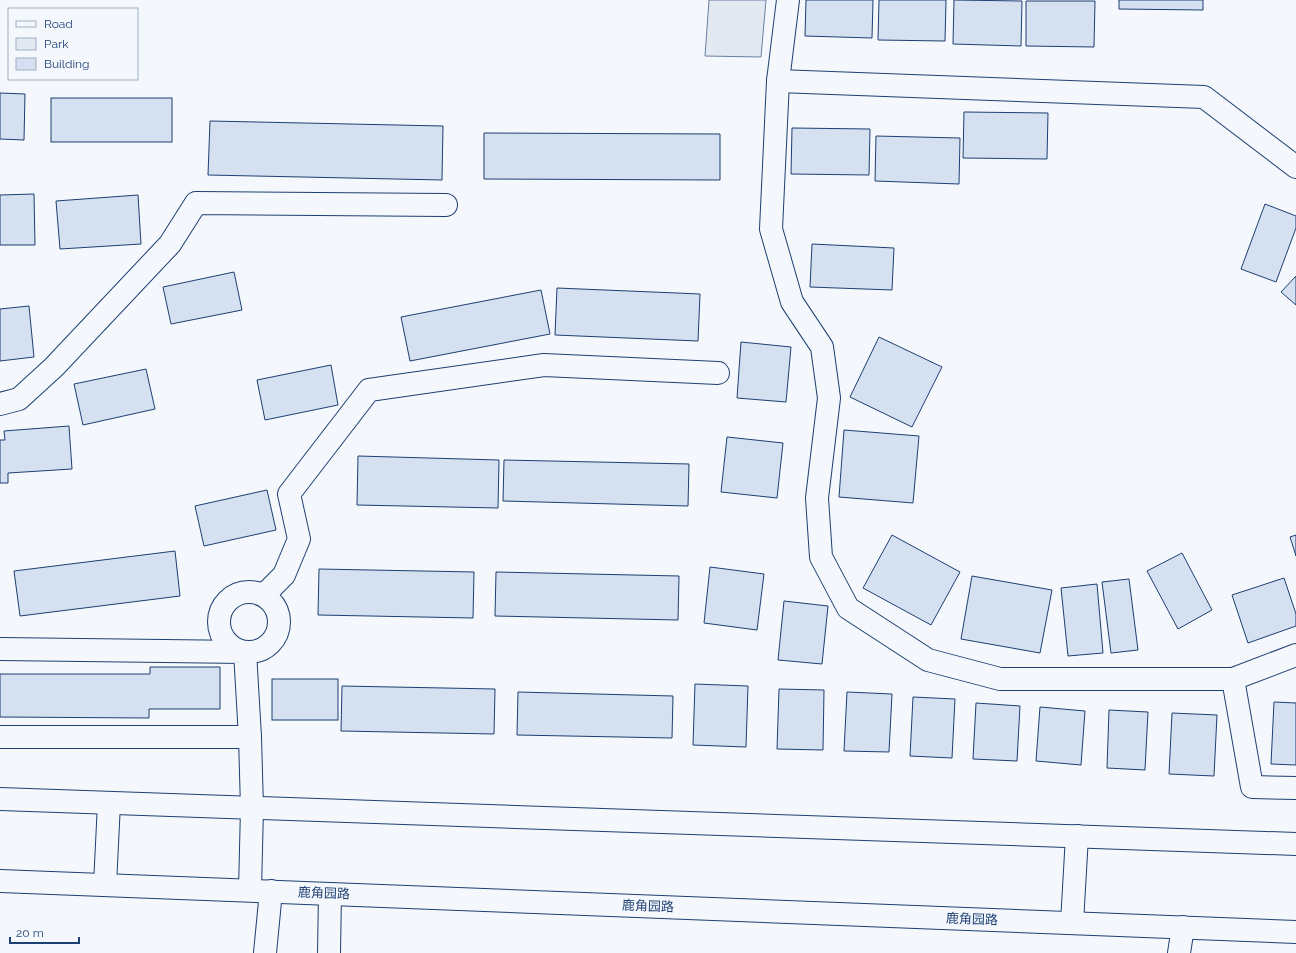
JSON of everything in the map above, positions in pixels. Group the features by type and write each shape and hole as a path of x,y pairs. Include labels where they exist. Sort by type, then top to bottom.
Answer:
{"street":[{"path":"788,0 778,81 770,229 792,302 822,346 829,398 817,498 821,557 848,608 928,660 1000,679 1234,679 1296,654"},
{"path":"778,81 1204,98 1296,167"},
{"path":"0,404 19,399 54,367 170,244 196,203 446,206"},
{"path":"264,595 284,575 300,539 289,494 369,390 544,365 718,373"},
{"path":"0,649 245,652 256,652 266,648 273,641 278,631 280,621 278,611 272,602 264,595 254,592 244,592 234,596 226,602 220,612 220,628 226,642 235,649 245,652"},
{"path":"245,652 252,808 261,891 265,953"},
{"path":"1234,679 1252,787 1296,788"},
{"path":"0,737 250,737"},
{"path":"0,799 1296,844"},
{"path":"105,885 109,803"},
{"path":"1072,923 1077,836"},
{"name":"鹿角园路","path":"0,880 1296,932"},
{"path":"329,953 330,894"},
{"path":"1179,953 1183,927"}],"green space":[{"path":"709,0 766,0 761,57 705,56"}],"building":[{"path":"806,0 873,0 872,38 805,36"},
{"path":"879,0 946,0 945,41 878,40"},
{"path":"954,0 1022,1 1021,46 953,44"},
{"path":"1119,0 1203,0 1203,10 1119,9"},
{"path":"1026,1 1095,1 1094,47 1026,46"},
{"path":"0,93 25,94 24,140 0,139"},
{"path":"51,98 172,98 172,142 51,142"},
{"path":"964,112 1048,113 1047,159 963,158"},
{"path":"210,121 443,126 442,180 208,175"},
{"path":"792,128 870,129 869,175 791,174"},
{"path":"484,133 720,134 720,180 484,179"},
{"path":"876,136 960,138 959,184 875,181"},
{"path":"34,194 35,245 0,245 0,195"},
{"path":"138,195 141,244 60,249 56,201"},
{"path":"1265,204 1296,216 1296,228 1276,282 1241,269"},
{"path":"812,244 894,248 892,290 810,287"},
{"path":"234,272 242,310 171,324 163,287"},
{"path":"1296,276 1296,305 1281,292"},
{"path":"557,288 700,294 698,341 555,335"},
{"path":"541,290 550,334 410,361 401,317"},
{"path":"29,306 34,357 0,361 0,309"},
{"path":"879,337 942,367 912,427 850,397"},
{"path":"741,342 791,347 786,402 737,398"},
{"path":"331,365 338,405 265,420 257,380"},
{"path":"146,369 155,409 83,425 74,384"},
{"path":"69,426 72,469 8,473 8,483 0,483 0,440 5,440 4,431"},
{"path":"844,430 919,436 913,503 839,497"},
{"path":"727,437 783,443 777,498 721,492"},
{"path":"358,456 499,460 498,508 357,505"},
{"path":"504,460 689,464 688,506 503,501"},
{"path":"267,490 276,530 204,546 195,506"},
{"path":"892,535 960,572 931,625 863,588"},
{"path":"1296,535 1296,556 1290,537"},
{"path":"175,551 180,596 20,616 14,571"},
{"path":"1182,553 1212,610 1178,629 1147,571"},
{"path":"710,567 764,574 757,630 704,623"},
{"path":"319,569 474,572 473,618 318,615"},
{"path":"496,572 679,576 678,620 495,616"},
{"path":"972,576 1052,590 1040,653 961,639"},
{"path":"1284,578 1296,614 1296,626 1248,643 1232,595"},
{"path":"1129,579 1138,650 1111,653 1102,582"},
{"path":"1097,584 1103,653 1068,656 1061,588"},
{"path":"784,601 828,606 822,664 778,660"},
{"path":"150,667 220,667 220,709 149,709 149,718 0,717 0,674 150,674"},
{"path":"272,679 338,679 338,720 272,720"},
{"path":"695,684 748,686 746,747 693,745"},
{"path":"342,686 495,689 494,734 341,731"},
{"path":"779,689 824,690 823,750 777,749"},
{"path":"518,692 673,696 672,738 517,735"},
{"path":"847,692 892,694 889,752 844,751"},
{"path":"913,697 955,699 952,758 910,756"},
{"path":"1274,702 1296,703 1296,765 1271,764"},
{"path":"976,703 1020,706 1017,761 973,759"},
{"path":"1040,707 1085,711 1081,765 1036,761"},
{"path":"1109,710 1148,712 1145,770 1107,768"},
{"path":"1172,713 1217,715 1214,776 1169,774"}]}
